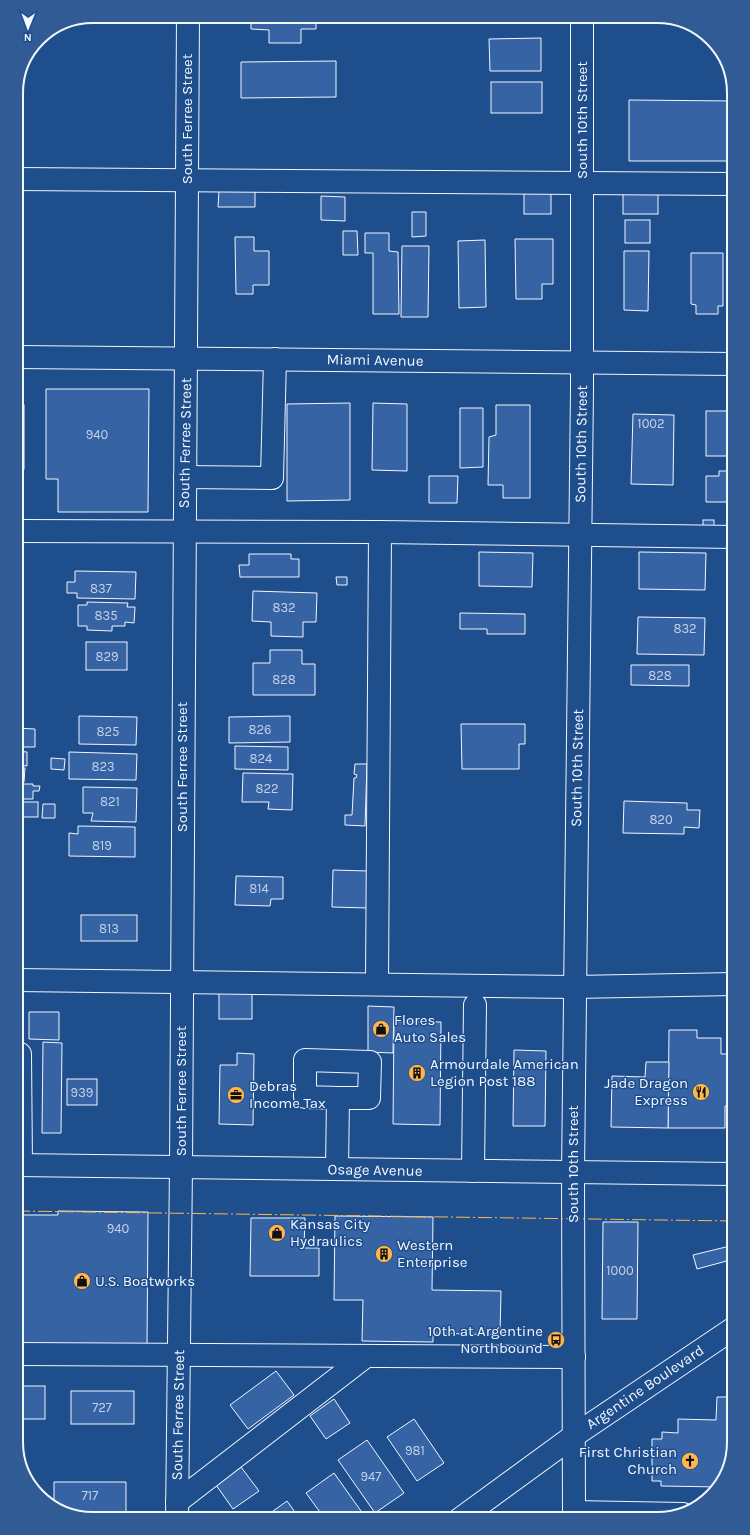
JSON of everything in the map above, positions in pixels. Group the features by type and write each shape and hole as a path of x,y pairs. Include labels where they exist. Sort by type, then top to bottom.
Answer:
{"street":[{"name":"South Ferree Street","path":"177,1510 181,1166 188,23"},
{"name":"South 10th Street","path":"574,1512 573,1172 582,362 582,23"},
{"path":"23,179 727,184"},
{"name":"Miami Avenue","path":"23,357 727,364"},
{"path":"185,477 272,478 275,359"},
{"path":"23,531 380,532 727,537"},
{"path":"377,984 380,532"},
{"path":"23,980 574,987 727,984"},
{"path":"473,1171 475,1005"},
{"path":"337,1169 338,1098"},
{"name":"Osage Avenue","path":"23,1165 727,1174"},
{"name":"Argentine Boulevard","path":"470,1512 575,1435 727,1335"},
{"path":"23,1354 574,1357"},
{"path":"177,1510 365,1356"}],"building":[{"path":"251,23 316,23 316,29 301,29 301,43 269,43 269,30 251,29"},
{"path":"541,38 541,71 490,71 489,39"},
{"path":"336,61 336,97 241,98 241,62"},
{"path":"491,82 542,82 542,113 491,113"},
{"path":"629,100 727,101 727,161 629,161"},
{"path":"219,190 255,190 255,207 218,207"},
{"path":"524,190 551,190 551,214 524,214"},
{"path":"623,193 658,193 658,214 623,214"},
{"path":"321,196 345,197 345,221 321,220"},
{"path":"412,212 426,212 426,236 412,237"},
{"path":"625,220 650,220 650,243 625,243"},
{"path":"343,231 357,231 358,255 343,255"},
{"path":"365,233 389,233 389,251 398,252 399,314 373,314 373,253 365,253"},
{"path":"235,237 254,237 254,251 269,251 269,285 253,285 253,294 236,294"},
{"path":"515,239 553,239 553,284 542,284 542,299 516,299"},
{"path":"485,240 486,307 459,308 458,241"},
{"path":"402,246 429,246 428,317 401,317"},
{"path":"624,251 649,251 648,311 624,310"},
{"path":"691,253 723,253 723,306 718,306 718,314 696,314 696,305 691,304"},
{"path":"46,389 149,389 148,512 58,512 58,479 46,479"},
{"path":"350,403 350,500 287,501 287,404"},
{"path":"373,403 407,404 407,471 372,470"},
{"path":"23,405 24,405 23,469"},
{"path":"496,405 530,405 530,498 503,498 503,485 488,485 489,437 496,435"},
{"path":"460,408 483,408 483,467 460,468"},
{"path":"706,411 727,411 727,456 706,456"},
{"path":"633,414 674,415 673,485 631,484"},
{"path":"719,471 727,471 727,502 706,502 706,476 719,476"},
{"path":"429,476 458,476 457,503 429,503"},
{"path":"703,520 714,520 714,528 703,528"},
{"path":"479,552 533,553 532,587 479,586"},
{"path":"639,552 706,553 705,590 639,589"},
{"path":"249,554 291,554 291,559 299,559 299,577 240,577 239,565 249,565"},
{"path":"75,571 136,572 135,599 77,598 77,593 67,593 67,582 75,582"},
{"path":"336,577 347,577 347,585 337,585"},
{"path":"253,591 317,593 316,622 303,622 303,637 271,636 271,622 252,621"},
{"path":"87,602 128,603 127,607 135,607 134,623 125,622 125,626 112,626 112,631 87,630 87,626 78,626 78,605 87,605"},
{"path":"460,613 525,614 525,634 487,634 487,629 460,629"},
{"path":"638,617 705,618 704,655 637,654"},
{"path":"86,642 127,642 127,670 86,670"},
{"path":"270,650 302,650 302,664 315,664 315,695 253,695 253,663 270,663"},
{"path":"631,665 689,665 689,686 631,685"},
{"path":"79,716 137,717 136,745 79,744"},
{"path":"290,716 290,742 229,743 229,717"},
{"path":"461,724 525,724 525,744 519,744 519,769 462,769"},
{"path":"23,728 35,729 35,747 23,747"},
{"path":"235,746 288,747 288,770 235,769"},
{"path":"23,752 27,752 27,766 23,766"},
{"path":"69,752 137,754 136,780 69,779"},
{"path":"51,758 65,759 64,770 51,769"},
{"path":"355,764 367,764 365,826 345,825 345,815 352,815 354,778 356,778 357,775 354,774"},
{"path":"23,768 25,768 23,782"},
{"path":"243,773 293,774 292,810 268,809 269,802 242,802"},
{"path":"23,784 40,786 39,791 33,791 33,799 23,799"},
{"path":"83,787 137,788 136,822 91,821 93,813 83,813"},
{"path":"624,801 687,803 687,810 700,810 699,828 684,827 684,834 623,833"},
{"path":"23,802 38,802 38,817 23,817"},
{"path":"43,804 55,804 55,818 42,818"},
{"path":"78,826 135,827 135,857 69,856 69,833 78,834"},
{"path":"333,870 368,871 367,908 332,907"},
{"path":"236,876 283,877 283,899 271,899 270,906 235,905"},
{"path":"81,915 137,915 137,941 81,941"},
{"path":"219,991 252,991 252,1019 219,1019"},
{"name":"Flores Auto Sales","path":"368,1006 394,1007 393,1053 368,1052"},
{"path":"29,1012 59,1012 59,1040 29,1039"},
{"name":"Armourdale American Legion Post 188","path":"394,1022 441,1022 440,1125 393,1124"},
{"name":"Jade Dragon Express","path":"669,1030 697,1030 697,1038 721,1038 721,1054 727,1054 727,1106 725,1106 725,1128 668,1128"},
{"path":"43,1042 62,1043 61,1133 42,1133"},
{"path":"514,1050 546,1051 545,1126 513,1126"},
{"name":"Debras Income Tax","path":"237,1053 254,1054 253,1125 219,1124 220,1065 237,1065"},
{"path":"646,1062 669,1062 668,1128 611,1127 612,1076 645,1077"},
{"path":"67,1079 97,1079 97,1105 67,1105"},
{"name":"U.S. Boatworks","path":"58,1211 148,1212 147,1348 23,1347 23,1215 58,1215"},
{"name":"Western Enterprise","path":"335,1216 433,1217 432,1290 501,1291 500,1335 433,1333 433,1342 362,1341 363,1300 334,1300"},
{"name":"Kansas City Hydraulics","path":"251,1218 305,1218 304,1248 319,1248 319,1276 250,1276"},
{"path":"603,1222 638,1222 637,1319 602,1319"},
{"path":"727,1247 727,1261 697,1269 693,1255"},
{"path":"276,1371 294,1395 248,1429 230,1405"},
{"path":"23,1386 45,1386 45,1419 23,1419"},
{"path":"71,1391 134,1391 134,1424 71,1424"},
{"name":"First Christian Church","path":"717,1397 727,1397 727,1442 725,1460 718,1477 710,1487 661,1486 661,1481 652,1481 652,1439 662,1439 662,1432 678,1433 678,1419 716,1420"},
{"path":"334,1399 350,1423 326,1439 310,1416"},
{"path":"414,1419 444,1463 417,1481 387,1437"},
{"path":"367,1440 404,1493 374,1512 338,1460"},
{"path":"241,1467 259,1491 233,1509 216,1485"},
{"path":"334,1473 361,1511 320,1512 306,1493"},
{"path":"54,1482 126,1482 126,1512 80,1511 62,1505 54,1500"},
{"path":"287,1501 295,1512 272,1512"}],"power":[{"path":"23,1211 727,1221"}],"place":[{"name":"Flores Auto Sales","path":"381,1029"},
{"name":"Armourdale American Legion Post 188","path":"417,1073"},
{"name":"Jade Dragon Express","path":"701,1092"},
{"name":"Debras Income Tax","path":"236,1095"},
{"name":"Kansas City Hydraulics","path":"277,1233"},
{"name":"Western Enterprise","path":"384,1254"},
{"name":"U.S. Boatworks","path":"82,1281"},
{"name":"10th at Argentine Northbound","path":"556,1340"},
{"name":"First Christian Church","path":"690,1461"}]}
